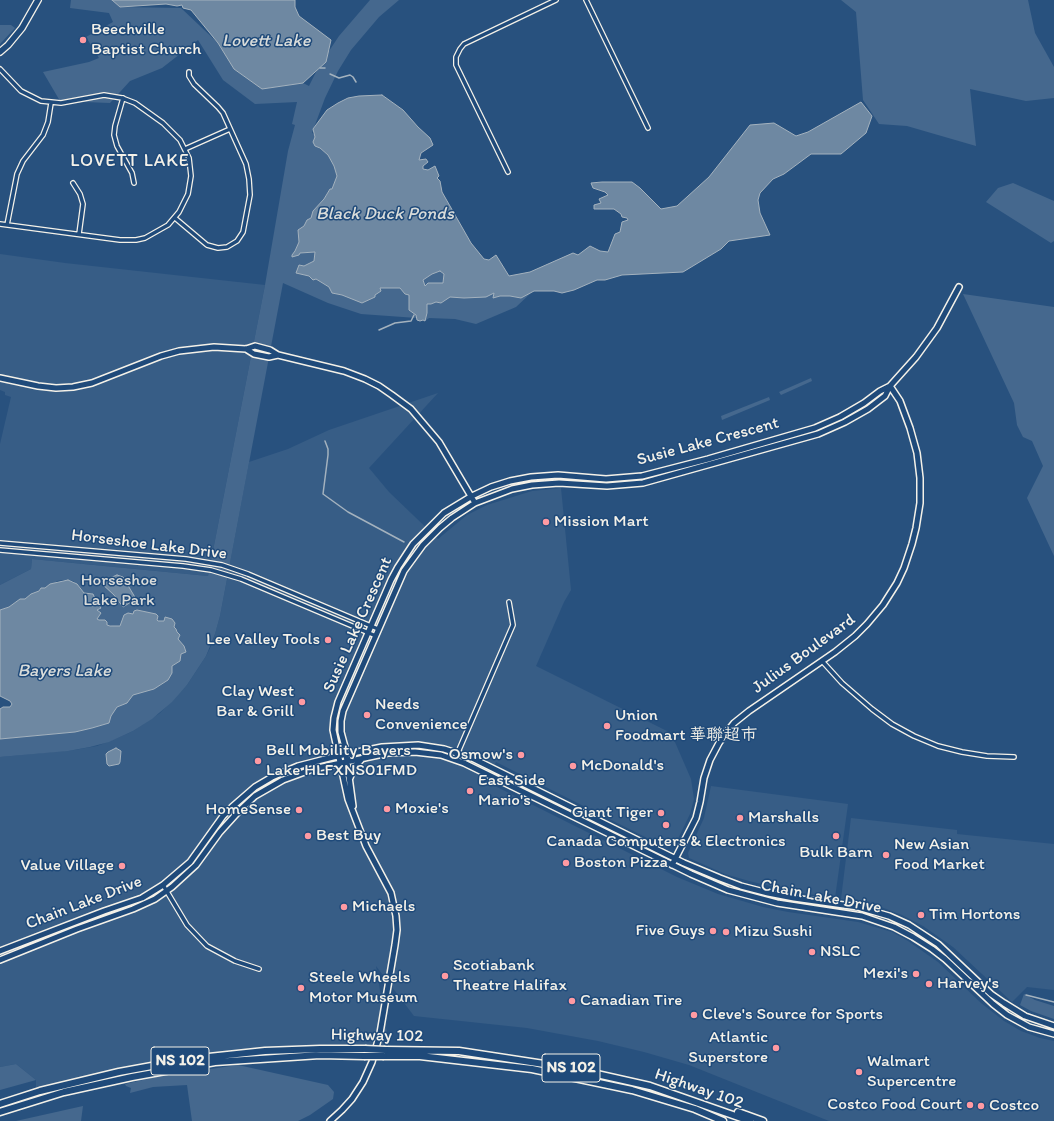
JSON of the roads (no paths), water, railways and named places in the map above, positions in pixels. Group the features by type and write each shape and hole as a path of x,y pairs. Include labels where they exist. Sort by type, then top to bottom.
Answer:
{"highway":[{"name":"Highway 102","path":"0,1104 40,1091 119,1072 190,1059 265,1051 320,1049 364,1053"},
{"name":"Highway 102","path":"0,1112 64,1092 132,1077 215,1062 364,1053 459,1052 530,1061 570,1068 650,1086 750,1121"},
{"name":"Highway 102","path":"385,1053 532,1069 632,1090 695,1109 723,1121"},
{"path":"650,1086 763,1121"}],"main road":[{"path":"0,52 22,28 38,0"}],"street":[{"path":"508,172 456,65 456,57 464,44 556,0"},
{"path":"586,0 648,128"},
{"path":"0,69 24,94 36,100 51,103 65,103 104,95 123,98 138,105 163,123 177,137 185,149 190,167 190,185 184,205 175,218 161,230 145,238 136,240 120,240 0,224"},
{"path":"175,218 204,243 212,247 226,247 234,243 240,237 244,229 249,200 250,179 246,164 230,129 218,107 194,84 188,76 189,72"},
{"path":"123,98 114,135 117,146 132,173 134,183"},
{"path":"7,225 17,174 25,157 43,135 48,122 51,103"},
{"path":"185,149 230,129"},
{"path":"73,183 80,194 83,204 79,234"},
{"name":"Susie Lake Crescent","path":"353,811 346,755 341,732 342,714 404,572 420,549 440,528 475,503 512,489 532,485 559,483 607,486 643,483 812,436 845,422 868,409 885,396 890,386 916,357 937,328 960,287"},
{"path":"0,378 38,386 62,388 73,387 92,383 161,356 179,351 214,347 246,349 254,354 269,357 278,355 344,371 379,386 411,410 439,442 475,503"},
{"name":"Susie Lake Crescent","path":"353,811 348,799 333,730 335,711 368,632 398,568 413,544 444,513 472,496 510,481 531,477 558,475 606,479 642,476 701,461 815,428 840,417 890,386"},
{"name":"Julius Boulevard","path":"672,865 693,826 699,807 708,766 715,749 722,738 744,715 822,661 855,636 881,608 900,576 907,560 914,536 920,503 920,486 915,444 908,420 900,401 890,386"},
{"name":"Horseshoe Lake Drive","path":"0,543 186,559 221,564 378,629"},
{"name":"Horseshoe Lake Drive","path":"0,550 183,566 215,571 241,579 376,636"},
{"path":"455,759 513,625 509,602"},
{"path":"822,661 842,683 872,709 892,724 914,736 938,746 962,752 987,756 1014,757"},
{"name":"Chain Lake Drive","path":"0,951 142,898 163,885 190,862 223,816 241,798 255,787 279,773 339,756 382,747 407,744 458,752 676,859 741,886 791,898 858,907 889,916 909,925 930,938 991,994 1010,1007 1030,1018 1054,1026"},
{"name":"Chain Lake Drive","path":"0,960 133,909 155,899 196,865 230,820 246,804 264,790 292,776 313,769 388,753 406,752 434,754 455,759 672,865 722,887 757,898 796,906 851,914 872,919 894,927 913,937 945,959 1006,1015 1029,1027 1054,1034"},
{"path":"350,783 354,767 362,759"},
{"path":"241,798 246,804"},
{"path":"566,812 569,806"},
{"path":"330,1121 352,1099 363,1082 372,1062 396,945 396,916 391,893 366,846 353,811"},
{"path":"163,885 187,925 207,946 234,961 259,969"},
{"path":"66,926 68,933"}],"water":[{"name":"Lovett Lake","path":"112,0 295,0 295,7 299,16 331,40 326,62 303,83 262,89 234,69 218,43 191,10 183,8 182,5 177,6 166,4 120,7"},
{"name":"Black Duck Ponds","path":"382,95 403,110 430,138 433,145 421,153 419,160 426,159 428,162 423,166 423,169 428,170 435,166 439,176 437,178 440,181 442,192 471,243 484,259 489,260 496,255 509,276 530,272 573,253 578,255 590,246 600,251 608,252 615,234 620,232 622,222 628,220 627,218 622,217 621,214 614,209 594,209 594,205 601,203 599,199 608,195 605,192 593,188 591,183 632,182 661,209 677,206 709,177 750,125 774,123 796,136 808,132 861,102 872,116 866,133 841,154 811,154 784,174 773,179 760,193 758,200 760,213 770,235 729,241 721,249 683,272 622,275 605,280 597,280 574,290 562,293 554,291 534,291 521,298 500,296 493,298 494,293 486,297 450,297 441,303 436,302 427,304 425,321 420,321 417,320 416,315 409,310 409,295 405,294 400,288 380,288 381,291 375,295 375,297 362,303 342,295 332,293 329,287 316,279 313,280 309,276 296,273 299,265 304,266 314,261 315,252 300,253 299,255 292,257 299,242 298,230 304,226 307,220 311,218 313,211 324,199 330,189 332,189 337,176 328,155 320,148 315,146 313,142 315,137 313,129 327,110 348,98","holes":["440,271 444,274 443,283 428,283 425,286 423,280 432,274"]},
{"path":"117,575 123,577 136,599 123,607 114,595 100,582"},
{"name":"Bayers Lake","path":"68,580 77,584 84,593 93,594 101,608 97,610 101,613 97,619 105,620 107,625 120,626 124,615 128,613 133,614 134,611 137,610 156,614 158,616 158,621 164,621 165,617 172,619 175,623 174,627 180,635 178,639 184,646 186,652 181,654 180,661 172,666 172,673 168,680 154,689 133,695 127,703 117,707 111,716 109,723 75,732 0,739 0,709 3,707 10,707 12,704 10,701 0,696 0,610 9,607 20,599 25,599 31,594 39,591 41,588 45,588 50,584"},
{"path":"116,748 121,751 120,762 119,764 109,766 107,764 106,754"}],"waterway":[{"path":"320,68 325,68"},
{"path":"330,74 339,78 350,75 356,82"},
{"path":"379,330 395,323 411,321 414,315"},
{"path":"325,441 328,449 328,455 323,494 348,512 404,542"},
{"path":"1026,995 1054,1002"}],"place":[{"name":"Beechville Baptist Church","path":"83,40"},
{"name":"Mission Mart","path":"546,522"},
{"name":"Lee Valley Tools","path":"328,640"},
{"name":"Clay West Bar & Grill","path":"302,702"},
{"name":"Needs Convenience","path":"367,715"},
{"name":"Union Foodmart 華聯超市","path":"607,726"},
{"name":"Osmow's","path":"521,755"},
{"name":"Bell Mobility Bayers Lake HLFXNS01FMD","path":"258,761"},
{"name":"McDonald's","path":"573,766"},
{"name":"East Side Mario's","path":"470,791"},
{"name":"Moxie's","path":"387,809"},
{"name":"HomeSense","path":"299,810"},
{"name":"Giant Tiger","path":"661,813"},
{"name":"Marshalls","path":"740,818"},
{"name":"Canada Computers & Electronics","path":"666,825"},
{"name":"Best Buy","path":"308,836"},
{"name":"Bulk Barn","path":"836,836"},
{"name":"New Asian Food Market","path":"886,855"},
{"name":"Boston Pizza","path":"566,863"},
{"name":"Value Village","path":"122,866"},
{"name":"Michaels","path":"344,907"},
{"name":"Tim Hortons","path":"921,915"},
{"name":"Five Guys","path":"713,931"},
{"name":"Mizu Sushi","path":"726,932"},
{"name":"NSLC","path":"812,952"},
{"name":"Mexi's","path":"916,974"},
{"name":"Scotiabank Theatre Halifax","path":"445,976"},
{"name":"Harvey's","path":"929,984"},
{"name":"Steele Wheels Motor Museum","path":"301,988"},
{"name":"Canadian Tire","path":"572,1001"},
{"name":"Cleve's Source for Sports","path":"694,1015"},
{"name":"Atlantic Superstore","path":"776,1048"},
{"name":"Walmart Supercentre","path":"859,1072"},
{"name":"Costco Food Court","path":"970,1105"},
{"name":"Costco","path":"981,1106"}],"district":[{"name":"LOVETT LAKE","path":"130,161"}],"park label":[{"name":"Horseshoe Lake Park","path":"119,591"}]}
